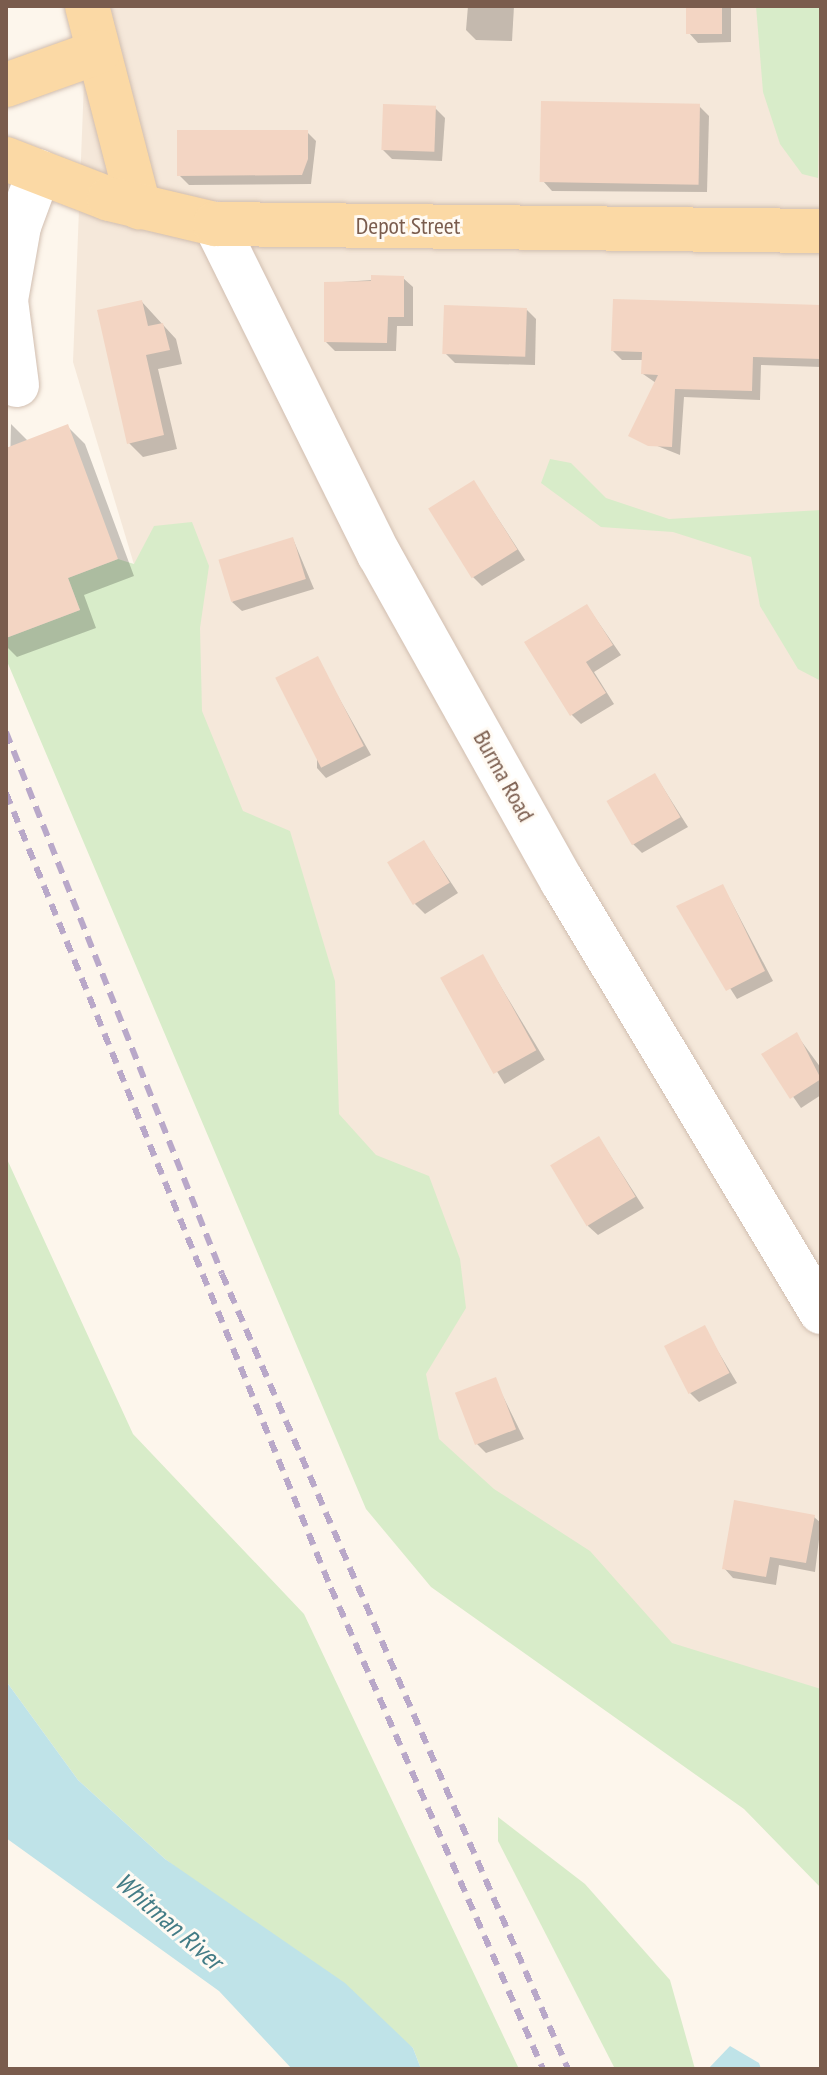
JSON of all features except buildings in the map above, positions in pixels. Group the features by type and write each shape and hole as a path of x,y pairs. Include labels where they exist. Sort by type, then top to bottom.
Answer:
{"main road":[{"path":"87,6 139,207"},
{"path":"6,85 98,52"},
{"name":"Depot Street","path":"23,166 139,207 215,224 821,231"}],"street":[{"path":"17,385 6,300 19,226 23,166"},
{"name":"Burma Road","path":"215,224 379,554 562,881 821,1312"}],"shaded area":[{"path":"87,6 821,6 821,1744 421,1517 73,362"}],"green space":[{"path":"756,6 821,6 818,178 802,174 780,144 763,92"},
{"path":"550,459 571,463 606,498 669,519 821,510 821,681 798,669 760,606 751,557 673,532 601,527 541,483"},
{"path":"192,522 209,566 200,628 202,711 243,811 290,831 335,981 339,1114 376,1155 429,1176 460,1259 466,1308 426,1374 439,1439 494,1489 590,1551 672,1643 821,1689 821,1888 744,1809 431,1587 366,1509 6,659 6,638 80,610 68,578 118,559 134,564 154,526"},
{"path":"6,1157 133,1434 304,1614 519,2069 421,2069 413,2048 165,1859 78,1780 6,1681"},
{"path":"498,1817 585,1884 670,1980 695,2069 615,2069 498,1841"}],"water":[{"name":"Whitman River","path":"6,1681 78,1780 165,1859 345,1983 413,2048 421,2069 292,2069 219,1991 6,1838"},
{"path":"730,2046 759,2063 761,2069 708,2069"}],"railway":[{"path":"6,732 222,1274 568,2069"},
{"path":"6,793 331,1588 543,2069"}]}
